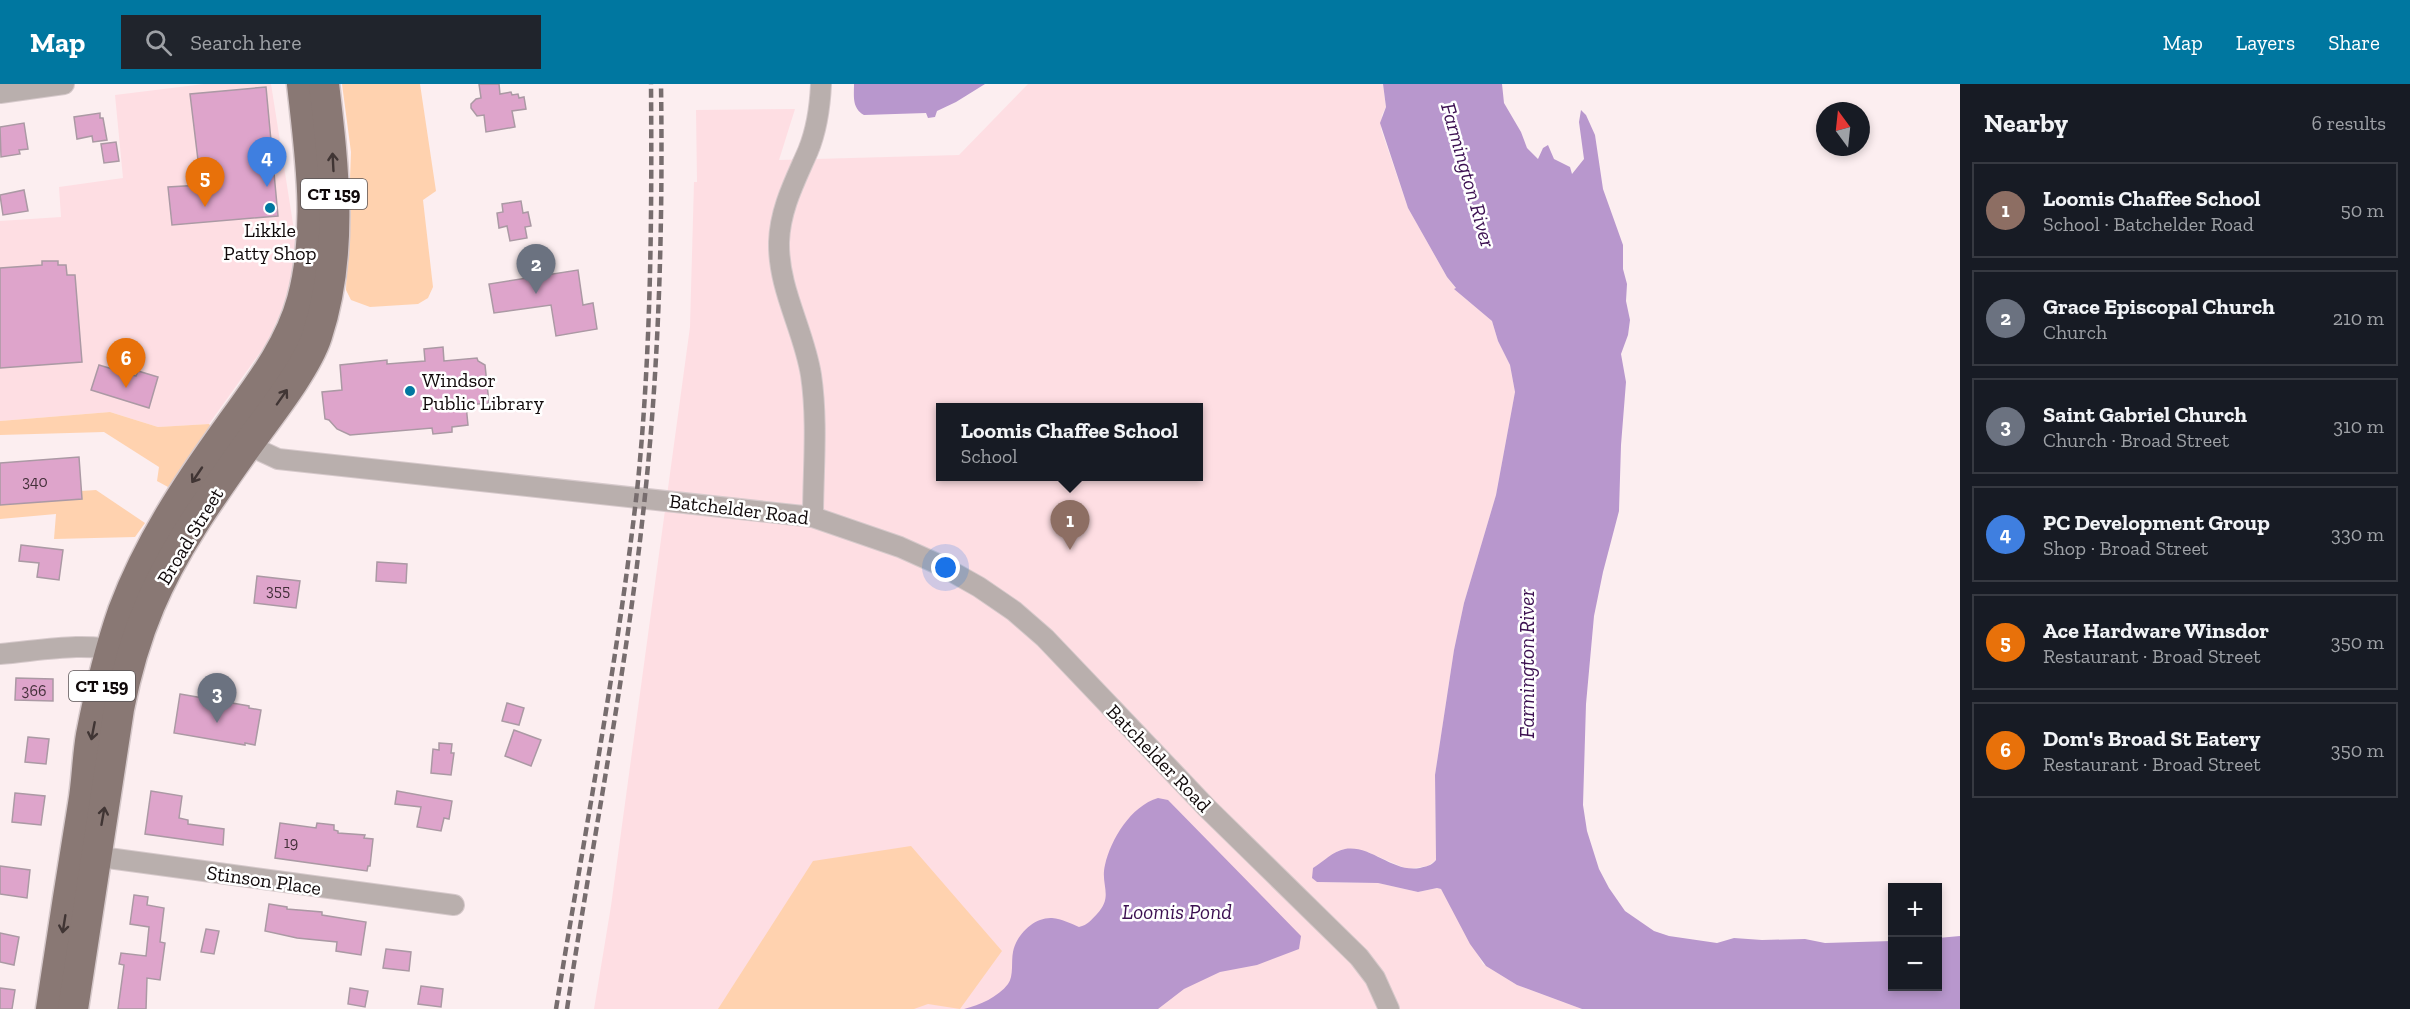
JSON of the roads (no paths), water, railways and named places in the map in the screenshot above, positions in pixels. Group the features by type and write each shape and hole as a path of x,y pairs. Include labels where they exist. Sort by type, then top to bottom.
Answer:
{"main road":[{"name":"Broad Street","path":"302,84 310,160 324,231"},
{"name":"Broad Street","path":"51,1009 126,674 122,652 206,507 266,375 314,302 332,153 324,84"},
{"name":"Broad Street","path":"73,1009 85,855"}],"street":[{"path":"0,93 64,84"},
{"path":"813,518 813,388 805,348 783,280 779,243 786,202 817,124 821,84"},
{"name":"Batchelder Road","path":"239,436 278,459 813,518 900,547 940,565 980,587 1014,611 1045,638 1207,808 1359,957 1374,978 1389,1009"},
{"path":"0,654 81,647 122,652"},
{"name":"Stinson Place","path":"85,855 454,905"}],"water":[{"path":"854,84 985,84 937,111 935,117 928,118 926,113 864,115 856,106"},
{"name":"Farmington River","path":"1383,84 1502,84 1504,103 1521,132 1527,148 1538,159 1543,148 1548,145 1554,159 1570,167 1572,174 1584,159 1579,122 1581,110 1586,115 1595,135 1603,189 1623,245 1623,269 1627,284 1626,301 1630,320 1628,335 1621,354 1626,382 1619,511 1594,616 1586,704 1583,805 1587,831 1599,869 1609,888 1625,911 1654,931 1669,936 1717,943 1734,938 1805,939 1825,943 1888,941 1888,991 1942,991 1942,938 1960,936 1960,1009 1582,1009 1517,985 1486,966 1470,944 1441,889 1418,892 1378,883 1317,882 1312,878 1313,868 1332,854 1345,849 1364,851 1400,867 1420,868 1436,860 1435,775 1454,650 1464,603 1496,495 1515,392 1510,365 1498,341 1492,321 1454,289 1456,288 1447,277 1408,208 1380,123 1386,107"},
{"name":"Loomis Pond","path":"1158,798 1168,800 1301,936 1299,949 1257,965 1220,972 1184,989 1158,1009 964,1009 988,1000 1008,984 1015,946 1027,928 1045,918 1063,920 1079,927 1087,924 1097,914 1105,902 1105,865 1117,834 1139,808"}],"railway":[{"path":"556,1009 610,686 637,491 650,288 651,84"},
{"path":"567,1009 618,700 643,514 653,407 659,299 661,84"}],"place":[{"name":"PC Development Group","path":"267,187"},
{"name":"Ace Hardware Winsdor","path":"205,207"},
{"name":"Likkle Patty Shop","path":"270,208"},
{"name":"Grace Episcopal Church","path":"536,294"},
{"name":"Dom's Broad St Eatery","path":"126,388"},
{"name":"Windsor Public Library","path":"410,391"},
{"name":"Loomis Chaffee School","path":"1070,550"},
{"name":"Saint Gabriel Church","path":"217,723"}]}
